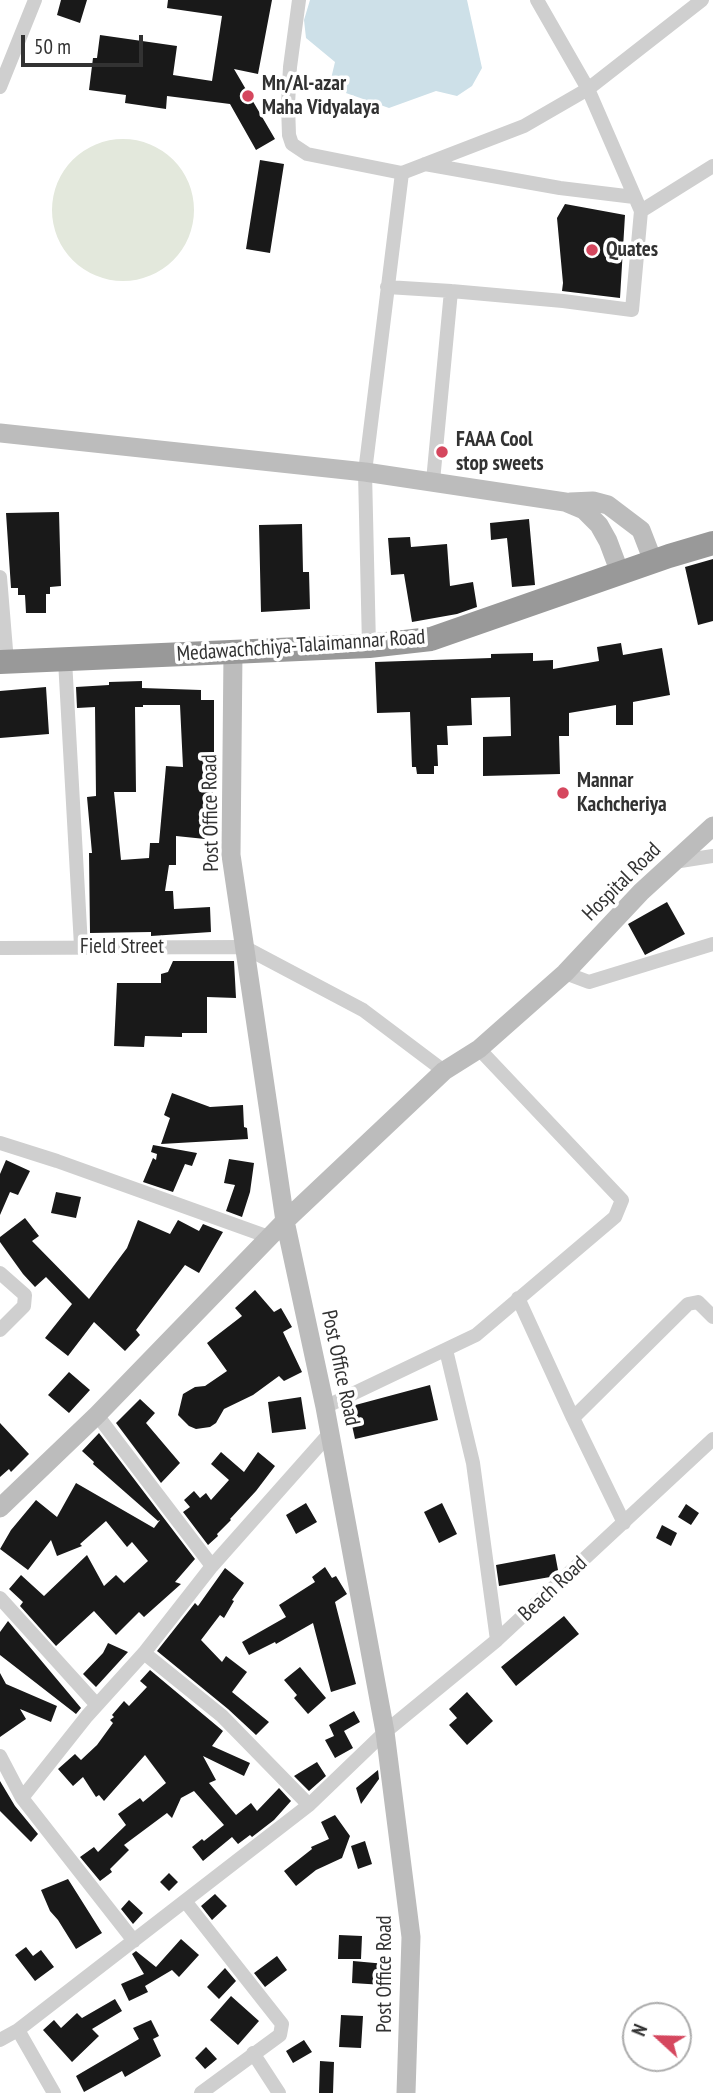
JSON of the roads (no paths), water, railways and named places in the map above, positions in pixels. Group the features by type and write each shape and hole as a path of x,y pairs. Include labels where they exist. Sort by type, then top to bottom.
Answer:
{"highway":[{"name":"Medawachchiya-Talaimannar Road","path":"4,662 369,646 431,639 653,561 713,543"}],"street":[{"path":"0,87 4,64 36,0"},
{"path":"299,0 288,105 292,144 307,155 402,173 524,126 588,89 702,0"},
{"path":"387,288 450,290 632,310 641,211 588,89 537,0"},
{"path":"425,164 560,188 634,197"},
{"path":"641,211 713,166"},
{"path":"369,646 365,472 402,173"},
{"path":"433,481 450,290"},
{"path":"0,433 365,472 565,502 593,501 608,505 641,530 653,561"},
{"path":"565,502 584,510 599,525 620,573"},
{"path":"0,577 4,662"},
{"name":"Post Office Road","path":"233,652 231,855 285,1221 326,1407 385,1732 411,1937 406,2093"},
{"path":"65,660 81,946"},
{"name":"Hospital Road","path":"0,1508 97,1415 285,1221 444,1071 479,1049 565,973 641,892 713,826"},
{"path":"674,862 713,856"},
{"path":"565,973 589,982 713,944"},
{"path":"244,947 363,1010 444,1071"},
{"name":"Field Street","path":"0,948 244,947"},
{"path":"326,1407 476,1335 615,1217 622,1200 479,1049"},
{"path":"0,1143 269,1237"},
{"path":"0,1273 25,1295 24,1306 0,1330"},
{"path":"518,1298 624,1523"},
{"path":"573,1419 688,1304 698,1302 713,1317"},
{"path":"446,1350 473,1463 497,1640"},
{"path":"97,1415 212,1566"},
{"path":"22,1798 96,1704 144,1653 212,1566 330,1433"},
{"name":"Beach Road","path":"0,2040 18,2030 309,1805 385,1732 497,1640 713,1439"},
{"path":"0,1598 96,1704"},
{"path":"144,1653 222,1716 309,1805"},
{"path":"0,1756 22,1798 134,1941"},
{"path":"185,1901 282,2024 280,2035 201,2093"},
{"path":"18,2030 54,2093"},
{"path":"253,2053 279,2093"}],"place":[{"name":"Mn/Al-azar Maha Vidyalaya","path":"248,96"},
{"name":"Quates","path":"592,250"},
{"name":"FAAA Cool stop sweets","path":"442,452"},
{"name":"Mannar Kachcheriya","path":"563,793"}]}
